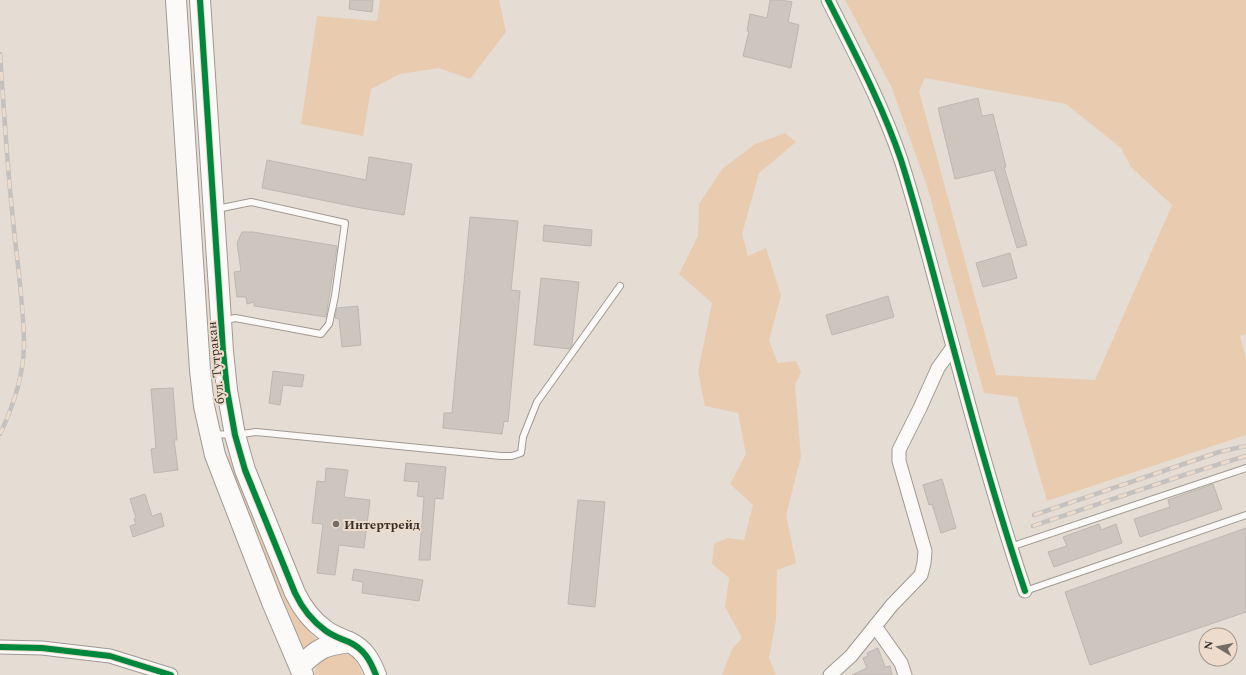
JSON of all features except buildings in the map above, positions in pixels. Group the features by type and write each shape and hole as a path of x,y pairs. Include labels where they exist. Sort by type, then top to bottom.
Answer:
{"main road":[{"name":"бул. Тутракан","path":"176,0 200,370 204,406 222,476 298,672"},
{"name":"бул. Тутракан","path":"200,0 221,322 227,390 235,435 245,470 300,604 311,618 327,631 359,647 370,661 376,675"},
{"path":"298,672 311,656 324,647 349,642"}],"street":[{"path":"828,0 876,97 900,159 916,210 1010,547 1025,591"},
{"path":"830,675 851,656 892,606 921,575 925,551 898,461 899,450 938,368 953,347"},
{"path":"875,626 901,664 905,675"},
{"path":"0,647 42,648 110,656 171,675"}],"lane":[{"path":"214,209 251,202 345,223 335,296 329,324 321,334 235,318 221,322"},
{"path":"210,433 235,435 256,432 501,456 512,456 521,453 523,437 537,402 620,286"},
{"path":"1010,547 1246,468"},
{"path":"1025,591 1246,515"}],"shaded area":[{"path":"380,0 499,0 506,32 470,79 439,68 400,74 371,89 363,136 301,124 317,16 377,21"},
{"path":"845,0 1246,0 1246,334 1240,336 1246,358 1246,435 1047,501 1017,397 984,393 927,186 891,86","holes":["925,78 1066,104 1121,148 1131,167 1172,205 1095,380 996,375 919,91"]},
{"path":"785,133 796,142 759,173 742,234 748,256 766,248 781,295 769,341 778,363 796,361 801,372 795,385 801,457 786,515 796,563 777,570 776,620 769,658 776,675 722,675 732,649 742,638 725,607 729,578 712,564 714,544 727,538 744,540 753,505 730,484 746,454 738,413 705,406 698,372 712,303 679,274 698,236 699,204 722,169 755,144"},
{"path":"229,456 286,598 294,613 316,639 303,649 299,648 226,457"},
{"path":"338,653 348,655 355,659 363,675 314,675 317,666 322,660"}],"railway":[{"path":"0,54 9,179 24,331 22,369 9,413 0,434"},
{"path":"1034,515 1219,452 1246,446"},
{"path":"1033,526 1184,475 1246,456"}],"cycle path":[{"path":"200,0 223,351 227,390 235,435 245,470 295,593 301,604 312,619 326,631 359,648 369,660 376,675"},
{"path":"828,0 876,98 901,160 981,447 1025,591"},
{"path":"0,647 42,648 110,656 171,675"}],"place":[{"name":"Интертрейд","path":"336,524"}]}
